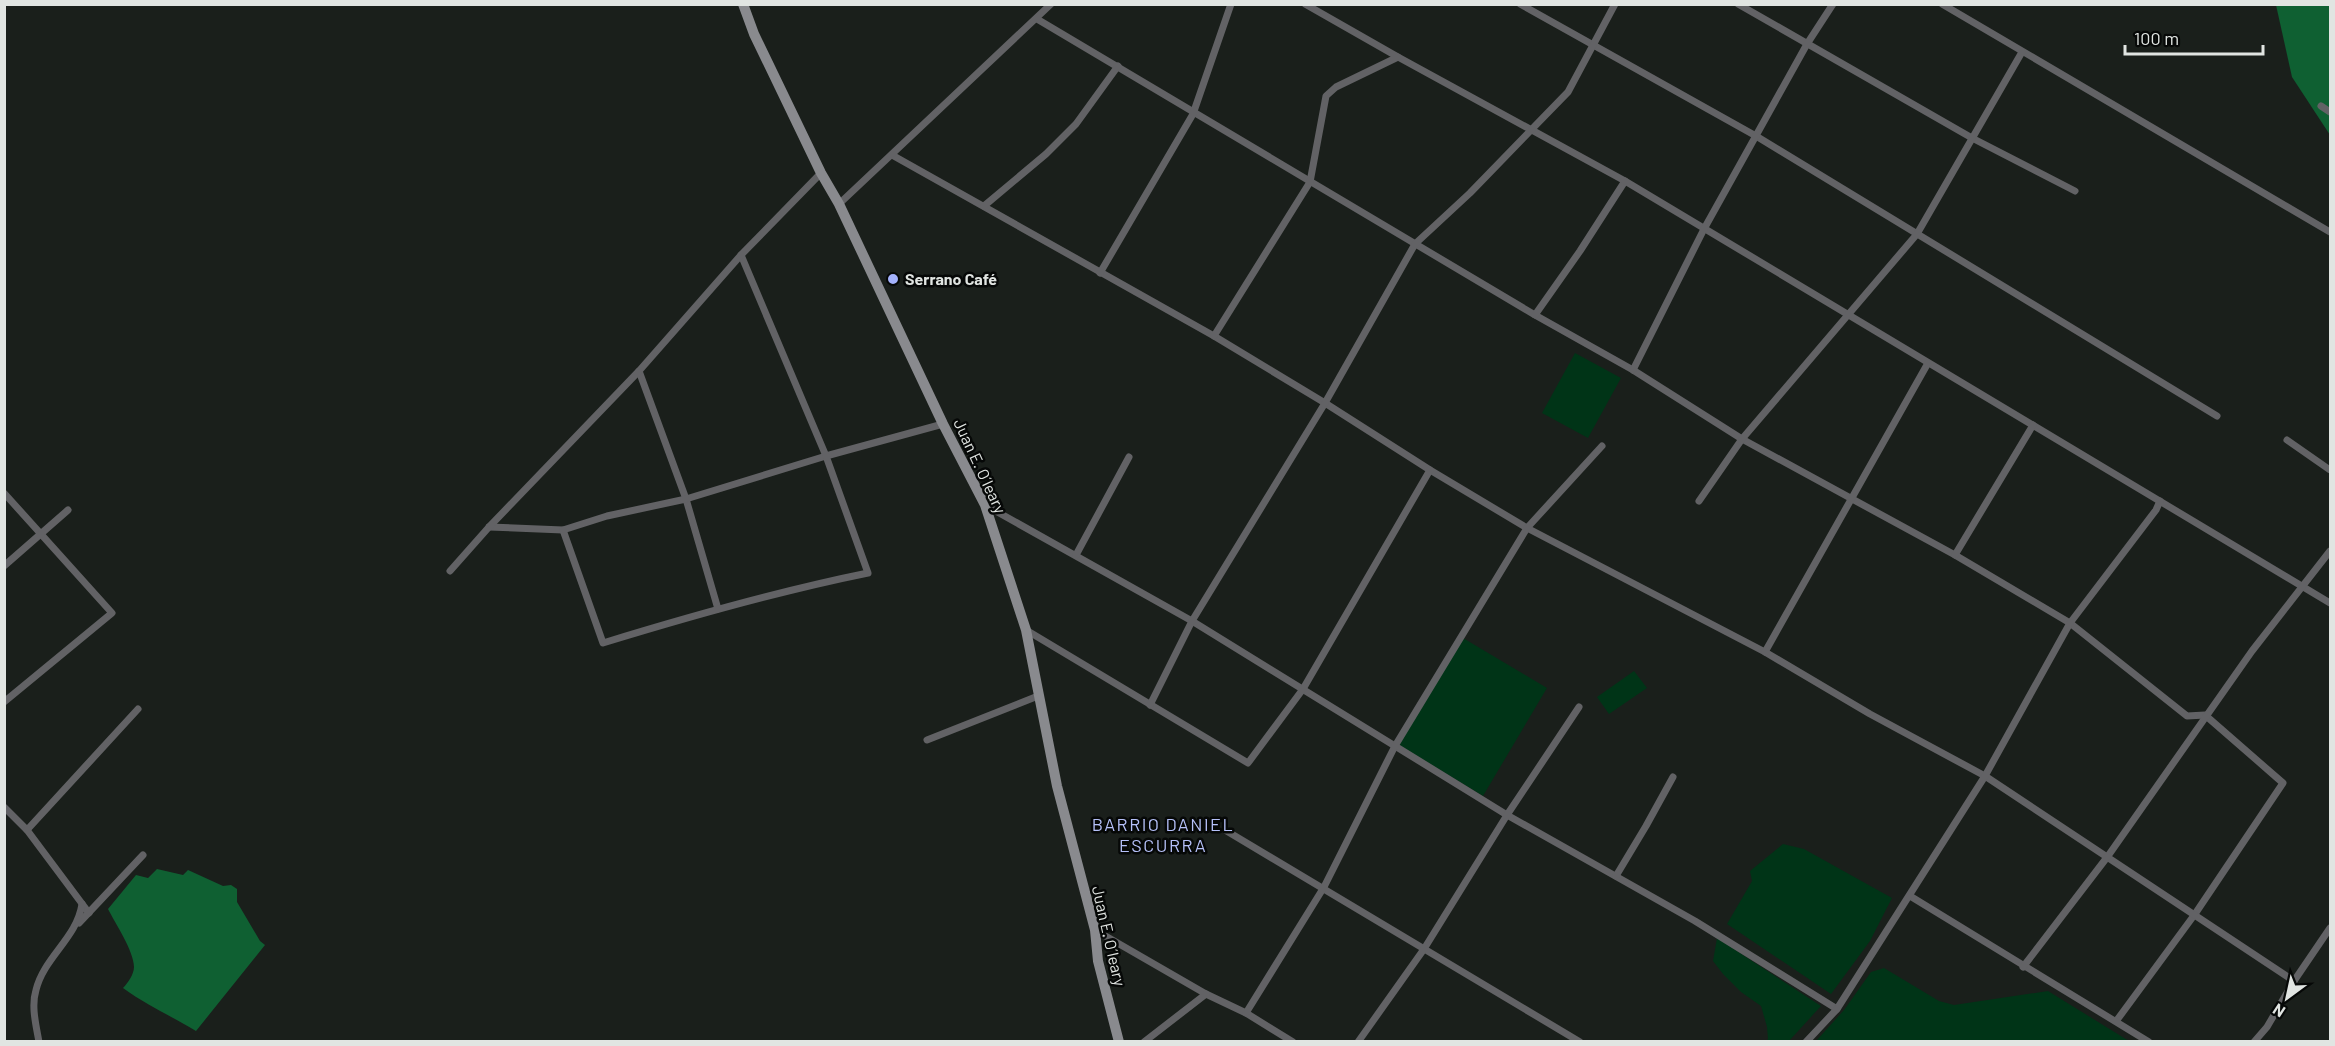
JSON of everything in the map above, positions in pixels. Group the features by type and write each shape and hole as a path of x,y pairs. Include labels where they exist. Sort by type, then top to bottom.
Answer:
{"street":[{"name":"Juan E. O´leary","path":"743,4 754,34 821,173 839,204 943,424 985,505 1026,630 1057,786 1095,930 1098,961 1119,1041"},
{"path":"839,204 1051,4"},
{"path":"1100,273 1193,114 1231,4"},
{"path":"1305,4 1624,181 2331,603"},
{"path":"1520,4 1755,136 2217,416"},
{"path":"1150,705 1192,621 1325,403 1416,244 1568,92 1615,4"},
{"path":"1738,4 1972,138 2075,191"},
{"path":"1633,370 1704,229 1807,44 1833,4"},
{"path":"1942,4 2331,232"},
{"path":"1037,19 1534,315 1633,370 1742,439 1955,555 2070,623 2187,716 2205,715 2283,783 2195,914 2117,1020"},
{"path":"1699,501 1742,439 1917,234 2022,52"},
{"path":"1214,336 1310,182 1326,96 1336,87 1398,57"},
{"path":"984,206 1046,154 1076,124 1118,66"},
{"path":"2321,106 2331,112"},
{"path":"892,155 1214,336 1527,528 1765,652 1870,714 1984,776 2294,981"},
{"path":"450,571 489,527 639,371 741,255 821,173"},
{"path":"1534,315 1580,251 1624,181"},
{"path":"563,530 603,643 822,581 868,573 826,456 741,255"},
{"path":"1765,652 1928,363"},
{"path":"639,371 686,499 718,609"},
{"path":"489,527 563,530 607,516 686,499 826,456 943,424"},
{"path":"1955,555 2033,425"},
{"path":"2288,440 2331,470"},
{"path":"1246,1013 1324,887 1395,746 1527,528 1602,446"},
{"path":"1076,555 1129,457"},
{"path":"1026,630 1248,763 1303,689 1430,470"},
{"path":"4,493 112,613 4,702"},
{"path":"1806,1041 1838,1009 1984,776 2070,623 2156,510 2160,501"},
{"path":"985,505 1192,621 1507,815 1695,921 1838,1009"},
{"path":"4,566 68,510"},
{"path":"2023,966 2108,856 2252,651 2331,550"},
{"path":"927,740 1038,696"},
{"path":"1358,1041 1424,949 1507,815 1580,707"},
{"path":"27,830 138,709"},
{"path":"1616,876 1673,777"},
{"path":"4,807 27,830 89,913"},
{"path":"1225,830 1580,1041"},
{"path":"39,1041 33,1002 49,963 76,926 143,855"},
{"path":"1910,896 2149,1041"},
{"path":"76,926 82,904"},
{"path":"2254,1041 2272,1020 2294,981 2331,927"},
{"path":"1095,930 1293,1041"},
{"path":"1144,1041 1206,994"}],"green space":[{"path":"2276,5 2330,5 2330,135 2292,77"},
{"path":"1575,353 1621,378 1588,438 1542,413"},
{"path":"1463,638 1547,688 1483,796 1399,745"},
{"path":"1634,671 1647,688 1609,714 1597,697"},
{"path":"1783,844 1804,849 1892,898 1870,941 1831,994 1727,924 1752,881 1750,871"},
{"path":"157,869 183,875 188,870 223,886 231,885 237,889 237,902 260,941 265,945 196,1031 150,1006 123,988 133,973 133,960 128,945 108,909 136,875 148,878"},
{"path":"1717,938 1821,1006 1789,1041 1766,1041 1768,1039 1767,1027 1761,1006 1741,992 1713,961"},
{"path":"1884,968 1939,1001 1954,1005 2048,991 2129,1041 1816,1041 1844,1010 1871,972"}],"place":[{"name":"Serrano Café","path":"893,279"}],"district":[{"name":"BARRIO DANIEL ESCURRA","path":"1163,835"}]}
